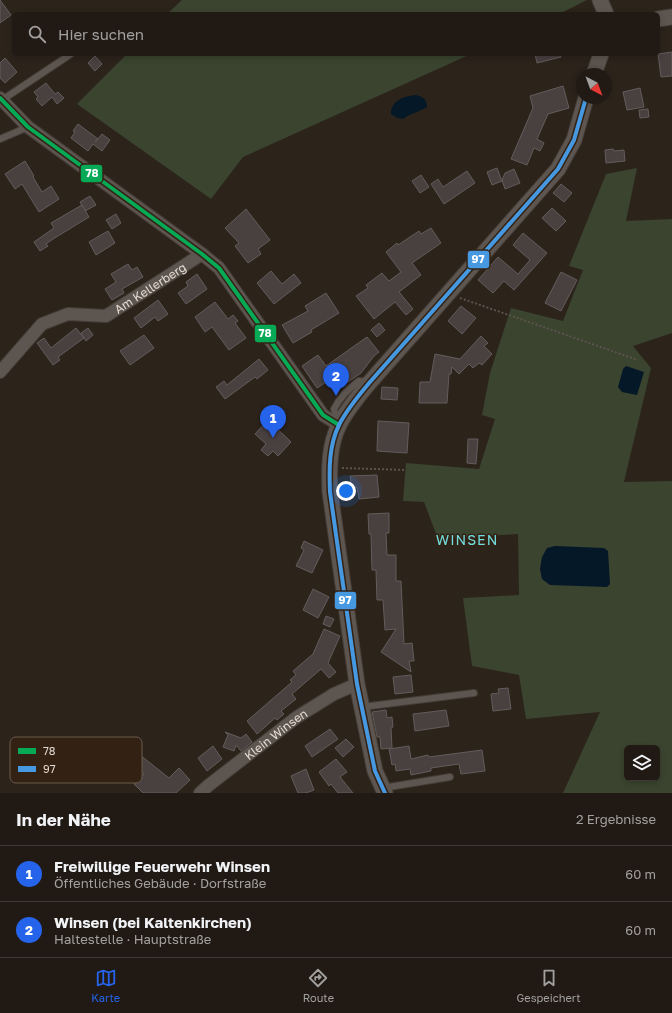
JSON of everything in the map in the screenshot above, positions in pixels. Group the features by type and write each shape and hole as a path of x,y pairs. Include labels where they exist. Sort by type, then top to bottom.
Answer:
{"street":[{"path":"600,0 605,12"},
{"path":"660,19 672,17"},
{"path":"596,68 599,56"},
{"path":"1,99 28,127 219,268 323,414 339,425"},
{"path":"384,790 375,771 357,684 330,492 329,468 332,447 339,425 353,402 558,170 574,140 584,104"},
{"name":"Am Kellerberg","path":"0,372 42,324 68,314 106,316 202,254"},
{"name":"Klein Winsen","path":"200,793 297,717 334,694 357,684"}],"lane":[{"path":"1,99 69,56"},
{"path":"0,139 28,127"},
{"path":"362,707 474,693"},
{"path":"384,790 450,777"}],"path":[{"path":"448,294 638,360"},
{"path":"329,468 406,470"}],"green space":[{"path":"182,0 587,0 563,12 169,12"},
{"path":"125,56 467,56 243,157 211,199 77,104"},
{"path":"637,168 626,221 672,219 672,333 633,346 651,368 624,482 672,481 672,793 563,793 600,712 526,719 519,675 472,666 463,598 519,595 518,534 438,539 424,502 403,501 406,463 479,469 495,419 482,415 490,373 511,308 563,321 583,270 569,266 606,174"}],"water":[{"path":"416,95 424,99 427,107 403,119 397,118 391,114 393,105 396,102 407,96"},
{"path":"626,366 644,372 637,395 622,392 618,387 623,369"},
{"path":"555,546 604,548 608,551 610,584 607,587 550,585 542,579 540,569 542,557 547,548"}],"building":[{"path":"0,0 11,15 0,23"},
{"path":"672,52 672,76 661,77 658,56 660,56 660,54"},
{"path":"95,56 102,64 95,71 88,63"},
{"path":"535,56 561,57 537,63"},
{"path":"5,58 17,72 5,83 0,78 0,63"},
{"path":"46,83 55,94 58,92 64,98 57,104 52,97 42,106 36,99 38,97 34,92"},
{"path":"563,86 569,108 548,114 537,139 544,143 540,151 534,148 527,165 511,159 533,108 530,96"},
{"path":"640,88 644,107 627,110 623,92"},
{"path":"648,109 649,117 640,118 639,110"},
{"path":"78,124 98,139 102,134 110,140 102,151 93,144 88,151 71,138 75,132 73,131"},
{"path":"613,149 614,151 624,150 625,161 606,163 605,150"},
{"path":"25,161 42,192 51,186 59,199 39,212 22,184 15,189 5,174"},
{"path":"497,168 502,181 492,185 487,172"},
{"path":"514,169 520,183 505,189 502,180 505,173"},
{"path":"467,171 475,183 444,204 431,184 438,179 443,187"},
{"path":"421,175 429,187 420,193 412,181"},
{"path":"561,184 572,193 564,202 553,193"},
{"path":"90,196 96,205 85,211 80,202"},
{"path":"82,205 89,217 53,239 46,244 48,246 40,251 34,242 54,228 51,223"},
{"path":"552,208 566,221 556,231 542,218"},
{"path":"246,209 270,240 258,249 261,254 248,263 235,246 239,243 225,228"},
{"path":"116,214 121,223 112,229 106,220"},
{"path":"431,228 441,243 412,263 421,275 399,292 413,309 406,315 395,302 374,319 356,296 368,288 366,285 382,273 389,281 401,272 386,252 397,243 398,245 419,231 421,234"},
{"path":"108,231 115,243 96,255 89,242"},
{"path":"523,233 547,253 514,290 504,281 493,293 478,280 498,257 518,274 530,260 513,245"},
{"path":"128,264 132,270 137,267 143,277 122,289 124,293 112,300 105,289 116,282 111,274"},
{"path":"271,271 282,284 294,274 301,283 274,304 257,283"},
{"path":"561,272 577,280 561,311 545,303"},
{"path":"197,274 207,289 186,304 178,293 188,286 186,282"},
{"path":"326,293 339,313 293,343 282,325 308,311 305,306"},
{"path":"158,300 168,314 158,321 155,317 141,328 134,318"},
{"path":"215,302 228,319 233,315 238,321 235,323 246,338 229,350 212,327 205,332 195,317"},
{"path":"461,306 476,318 462,334 448,321"},
{"path":"379,323 385,330 377,337 371,330"},
{"path":"76,328 84,338 58,357 60,360 53,365 37,343 44,338 51,348"},
{"path":"88,328 93,335 86,341 81,333"},
{"path":"144,335 154,348 130,365 120,351"},
{"path":"481,336 488,343 484,346 492,354 482,365 479,363 473,368 469,364 459,374 452,367 451,374 449,374 447,403 419,403 420,382 430,382 435,354 460,359"},
{"path":"367,337 379,352 361,373 336,390 329,380 317,388 302,366 318,355 326,366"},
{"path":"259,359 268,370 257,379 255,377 225,399 216,387 224,381 227,385"},
{"path":"382,387 398,388 397,400 381,399"},
{"path":"268,420 291,442 278,456 273,451 268,456 261,450 266,444 255,434"},
{"path":"378,421 409,423 407,453 377,451"},
{"path":"468,439 478,439 476,464 467,463"},
{"path":"377,475 379,497 359,499 357,487 352,488 350,476"},
{"path":"389,513 389,533 386,533 387,555 396,555 396,581 401,581 404,644 412,643 414,661 409,661 411,672 381,652 396,629 385,630 383,600 377,600 376,570 372,570 371,534 369,534 368,514"},
{"path":"304,541 323,550 312,573 296,566 304,550 301,548"},
{"path":"313,589 329,597 318,618 303,610"},
{"path":"326,616 334,619 330,627 323,624"},
{"path":"324,629 340,636 328,663 336,672 329,678 321,669 292,694 296,699 281,711 284,714 277,720 275,718 257,734 247,721 292,682 290,680 296,675 293,671 313,654"},
{"path":"411,675 413,692 395,694 393,677"},
{"path":"508,688 511,709 493,711 491,694 499,693 498,689"},
{"path":"386,710 387,718 392,717 392,748 381,749 380,737 377,737 372,712"},
{"path":"446,710 449,726 415,731 413,714"},
{"path":"330,729 338,739 312,757 305,746"},
{"path":"225,732 241,738 246,734 252,742 241,751 236,745 234,751 223,747 228,735"},
{"path":"346,739 354,747 343,757 335,748"},
{"path":"213,746 222,759 207,771 198,758"},
{"path":"409,746 411,759 428,755 429,757 482,750 485,771 461,774 459,764 431,768 431,771 411,775 410,769 396,771 395,764 392,765 389,749"},
{"path":"142,757 169,778 179,768 190,780 176,793 143,793 134,784 142,783 142,776 144,774 142,772"},
{"path":"336,759 347,772 340,777 353,793 338,793 331,784 329,786 319,772"},
{"path":"306,769 314,790 306,793 298,793 291,776"}],"transit line":[{"name":"78","path":"0,98 28,127 219,268 323,415 339,425"},
{"name":"97","path":"385,793 375,771 357,684 330,492 330,466 333,441 342,419 370,382 558,169 574,140 584,104"}],"place":[{"name":"Winsen (bei Kaltenkirchen)","path":"336,396"},
{"name":"Freiwillige Feuerwehr Winsen","path":"273,438"}],"district":[{"name":"WINSEN","path":"467,539"}]}
